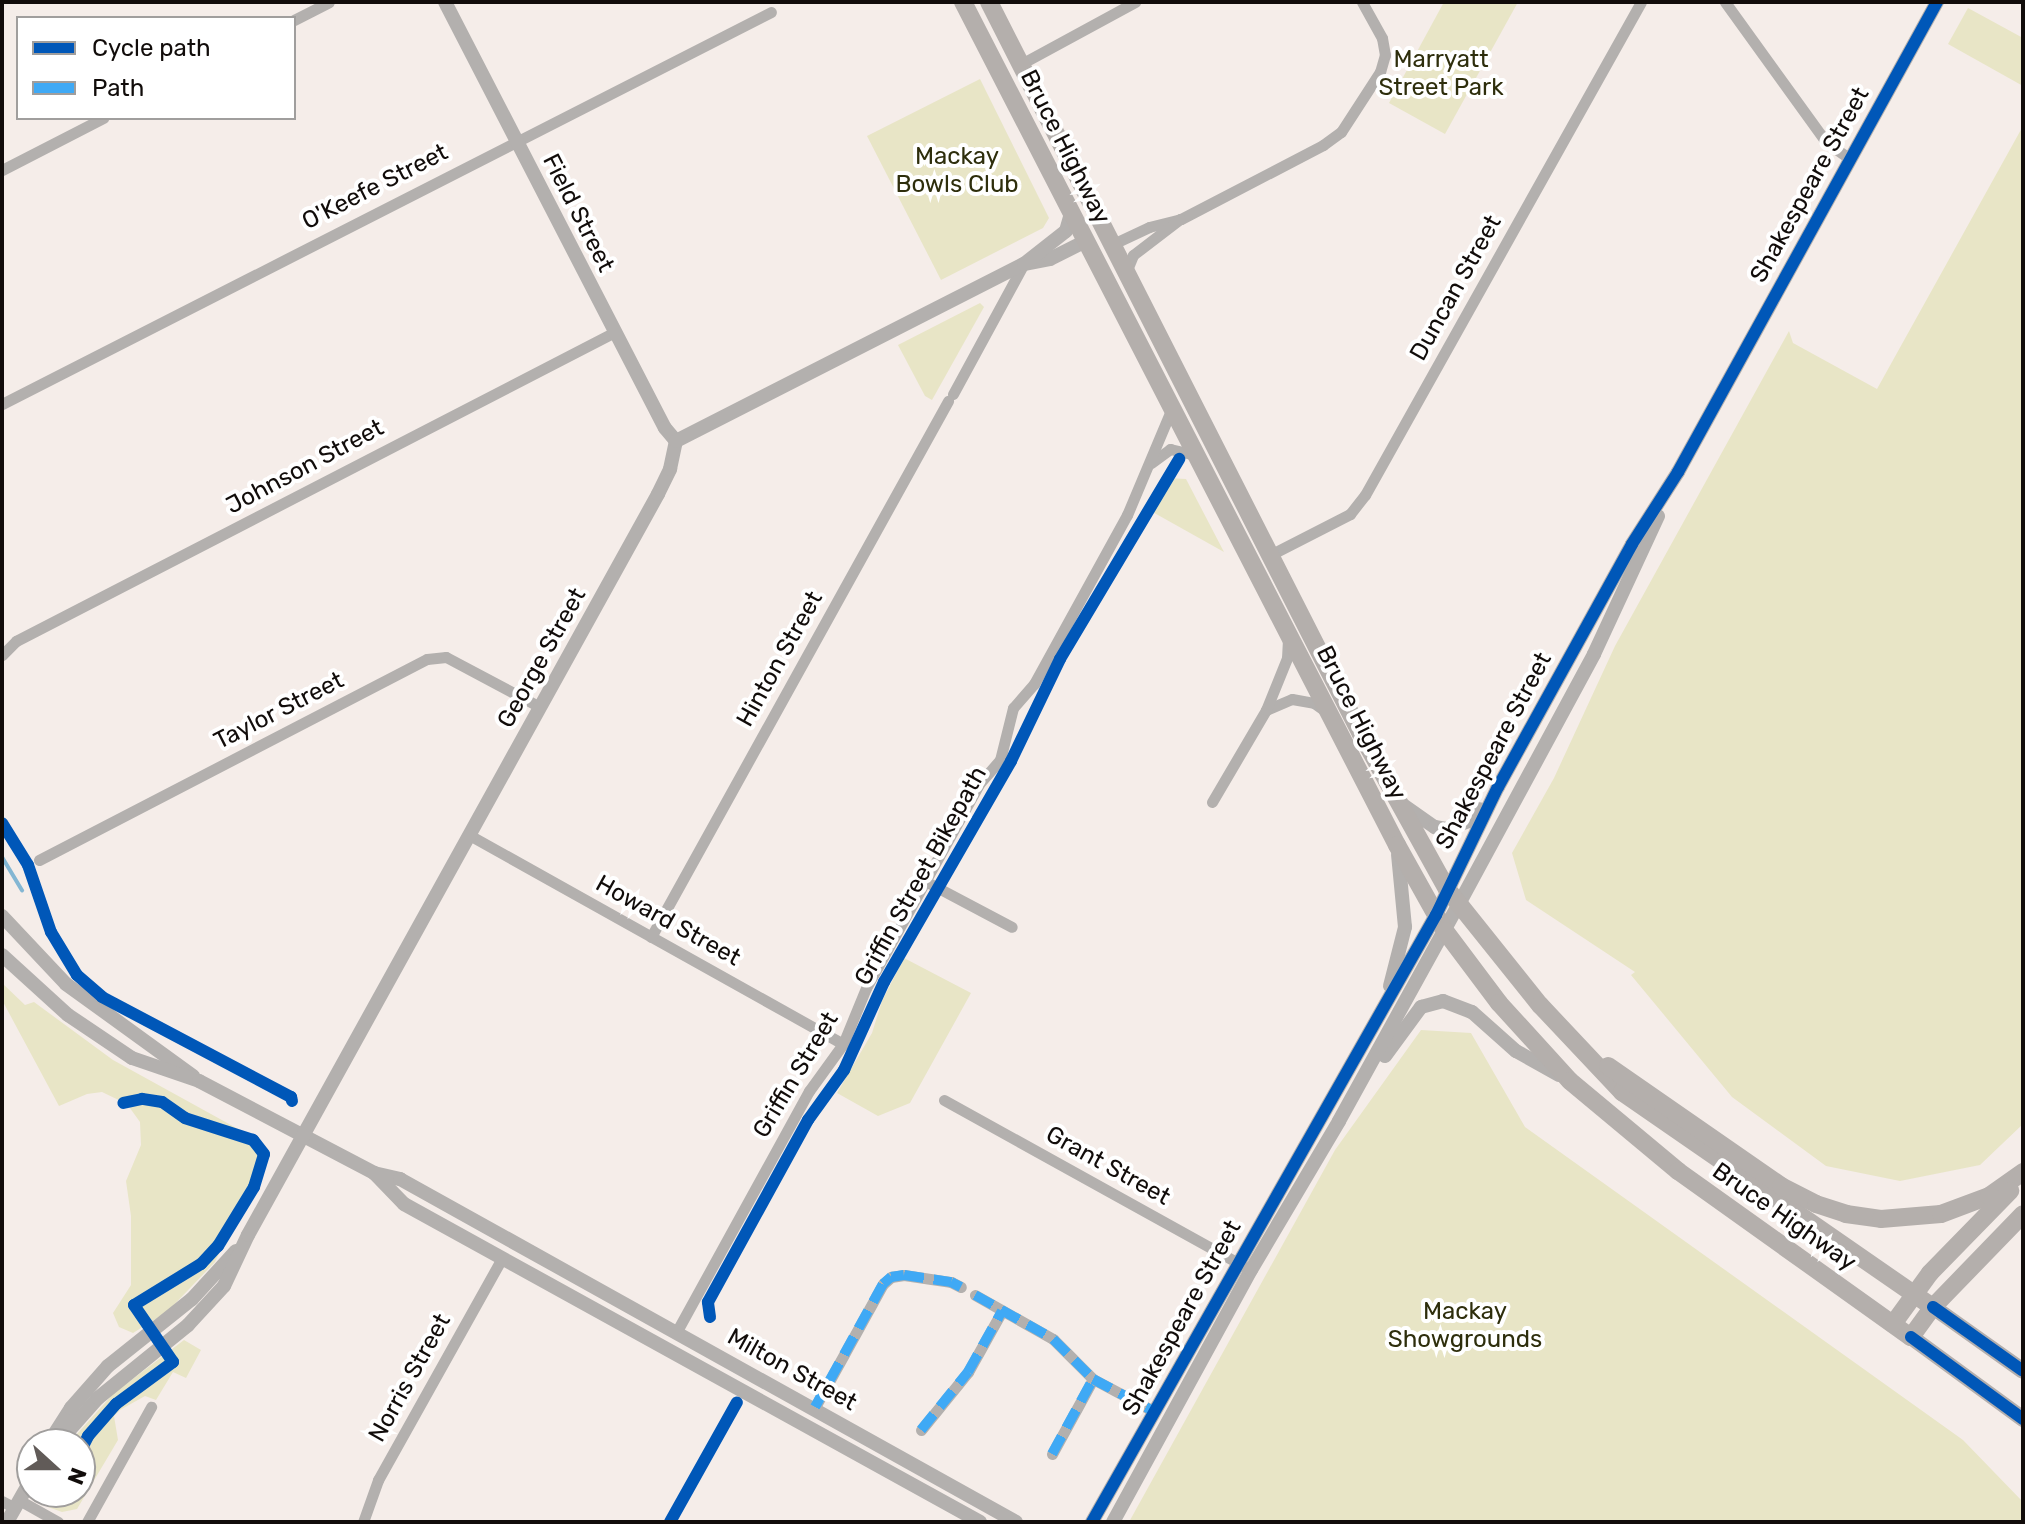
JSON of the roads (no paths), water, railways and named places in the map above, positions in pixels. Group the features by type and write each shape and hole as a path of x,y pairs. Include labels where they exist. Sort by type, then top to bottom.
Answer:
{"highway":[{"name":"Bruce Highway","path":"963,2 1330,716 1440,923 1499,1003 1570,1081 1678,1171 1911,1337"},
{"name":"Bruce Highway","path":"989,2 1396,800 1447,889 1540,1005 1622,1092 1933,1307"},
{"path":"1024,71 1039,120 1089,219 1086,241"},
{"path":"1113,244 1111,267 1145,334 1170,406"},
{"path":"1579,1046 1781,1186 1816,1204 1846,1214 1881,1219 1941,1214 1989,1196 2023,1175"},
{"path":"1893,1324 1930,1273 2023,1175"},
{"path":"1911,1337 1933,1307 2023,1214"}],"main road":[{"path":"1933,1307 2023,1371"},
{"path":"1911,1337 2023,1419"}],"street":[{"path":"296,19 329,2"},
{"name":"Field Street","path":"445,2 665,428 676,441"},
{"path":"1024,71 1135,2"},
{"path":"1127,270 1133,255 1181,219 1323,145 1353,117 1380,72 1385,55 1382,38 1362,2"},
{"name":"Duncan Street","path":"1270,555 1350,514 1365,495 1641,2"},
{"path":"1725,2 1826,142 1850,159"},
{"name":"Shakespeare Street","path":"1092,1522 1155,1412 1339,1121 1440,923 1447,889 1498,787 1632,544 1678,472 1937,2"},
{"name":"O'Keefe Street","path":"2,404 516,139 771,12"},
{"path":"2,170 99,120"},
{"path":"676,441 1024,264 1066,231 1071,213"},
{"path":"1113,244 1149,227 1181,219"},
{"path":"1024,264 1050,259 1086,241"},
{"name":"Hinton Street","path":"651,937 1024,264"},
{"name":"Johnson Street","path":"16,641 615,332"},
{"name":"Griffin Street","path":"677,1331 809,1091 843,1044 866,988 979,784 1000,760 1013,708 1039,674 1127,515 1151,463 1170,406"},
{"name":"George Street","path":"71,1428 130,1370 175,1337 207,1307 231,1274 248,1235 666,479 676,441"},
{"path":"1151,463 1170,449 1196,455"},
{"name":"Shakespeare Street","path":"1113,1522 1385,1006 1440,923 1459,904 1594,654 1678,472"},
{"path":"1212,802 1266,710 1287,658 1285,627"},
{"path":"2,642 16,641"},
{"path":"2,655 16,641"},
{"name":"Taylor Street","path":"39,860 427,659 446,657 540,707"},
{"path":"1266,710 1292,699 1303,699 1330,716"},
{"path":"1396,800 1435,827 1446,829 1469,821 1498,787"},
{"name":"Howard Street","path":"471,836 843,1044"},
{"path":"1385,1006 1405,927 1406,903 1397,845"},
{"path":"925,881 1012,927"},
{"name":"Milton Street","path":"2,916 66,984 199,1081 374,1173 400,1179 815,1407 1016,1522"},
{"name":"Milton Street","path":"2,955 51,1002 99,1038 141,1062 199,1081"},
{"path":"1339,1121 1404,1026 1421,1007 1443,1001 1472,1012 1516,1051 1570,1081"},
{"name":"Grant Street","path":"944,1100 1245,1267"},
{"name":"Milton Street","path":"374,1173 404,1204 980,1522"},
{"name":"George Street","path":"59,1428 80,1397 119,1356 202,1291 248,1235"},
{"path":"502,1258 511,1239"},
{"name":"Norris Street","path":"363,1522 378,1480 502,1258"},
{"path":"815,1407 883,1284 891,1277 904,1275 951,1282 961,1287"},
{"path":"975,1295 1053,1339 1093,1379 1155,1412"},
{"path":"921,1430 968,1372 1002,1311"},
{"path":"668,1349 677,1331"},
{"path":"119,1356 130,1370"},
{"path":"1052,1454 1093,1379"},
{"path":"87,1522 151,1407"},
{"path":"11,1512 58,1522"}],"waterway":[{"path":"2,857 22,890"}],"park label":[{"name":"Marryatt Street Park","path":"1441,74"},
{"name":"Mackay Bowls Club","path":"957,171"},
{"name":"Mackay Showgrounds","path":"1465,1326"}]}
